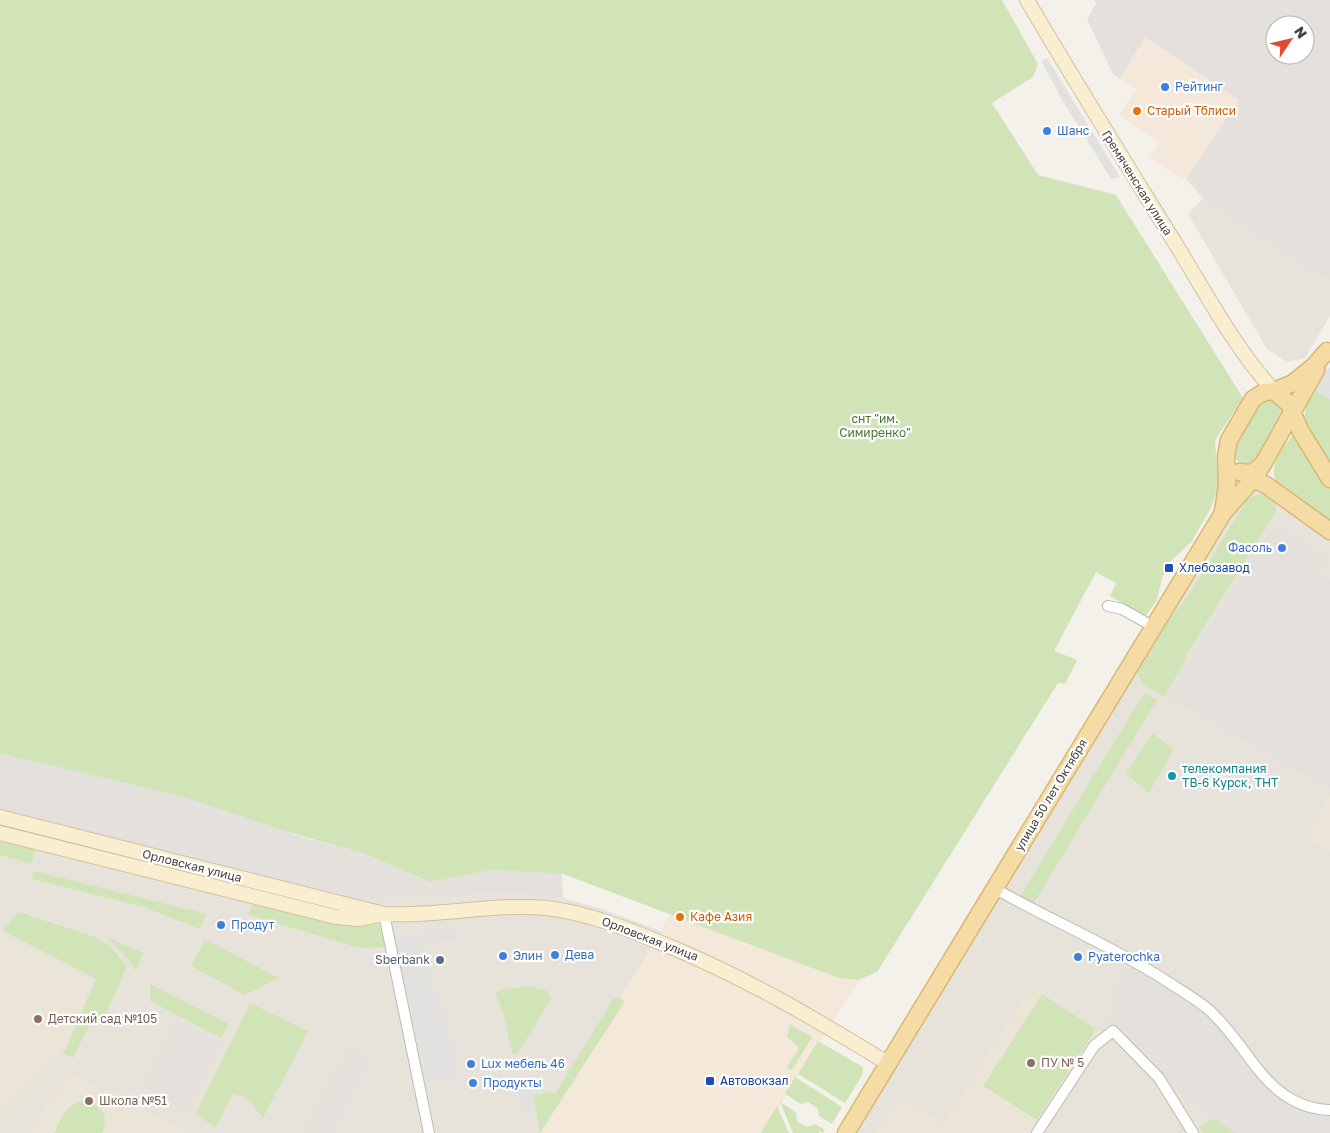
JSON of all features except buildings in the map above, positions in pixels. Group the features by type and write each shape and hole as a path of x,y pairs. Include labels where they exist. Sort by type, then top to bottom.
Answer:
{"main road":[{"path":"1223,513 1227,486 1226,457 1229,440 1253,399 1264,392 1274,391 1302,377 1328,349"},
{"path":"1292,415 1328,349"},
{"path":"1274,391 1286,400 1292,415 1330,479"},
{"name":"улица 50 лет Октября","path":"846,1133 1246,475 1263,464 1292,415"},
{"path":"1226,457 1246,475 1330,531"}],"street":[{"name":"Гремяченская улица","path":"1027,0 1096,117 1250,364"},
{"path":"1250,364 1274,391"},
{"path":"1250,364 1256,382 1253,399"},
{"path":"1108,606 1122,609 1154,627"},
{"name":"Орловская улица","path":"0,817 384,914 415,915 527,907 570,912 606,922 708,962 750,982 889,1064"},
{"name":"Орловская улица","path":"0,833 336,917 358,919 384,914"},
{"path":"994,888 1127,957 1195,999 1220,1020 1268,1082 1283,1095 1302,1106 1330,1110"},
{"path":"384,914 429,1133"},
{"path":"1040,1132 1094,1046 1113,1032 1153,1070 1193,1133"}],"shaded area":[{"path":"1093,0 1330,0 1330,282 1203,198 1186,179 1239,100 1145,37 1120,79 1113,74 1087,19 1097,2"},
{"path":"1145,37 1239,100 1192,172 1184,179 1149,158 1159,142 1119,115 1136,89 1120,79"},
{"path":"1047,58 1120,177 1111,179 1061,98 1041,61"},
{"path":"1203,198 1330,282 1330,316 1305,358 1287,362 1267,349 1188,214"},
{"path":"1325,366 1330,368 1330,399 1312,388"},
{"path":"1254,478 1330,532 1330,1133 846,1133"},
{"path":"1274,525 1328,558 1319,572 1330,580 1330,789 1165,695"},
{"path":"0,745 231,793 292,834 362,853 430,882 492,870 562,874 563,898 506,893 363,900 0,812"},
{"path":"1330,794 1330,852 1304,837"},
{"path":"0,812 363,900 506,893 563,898 599,908 661,931 539,1133 0,1133"},
{"path":"669,914 839,978 859,980 762,1133 539,1133 661,931"},
{"path":"453,926 456,938 428,943 426,931"},
{"name":"Детский сад №105","path":"0,933 93,981 58,1057 0,1117"},
{"path":"420,933 432,990 439,989 458,1078 428,1084 395,938"},
{"path":"1130,963 1195,1004 1232,1039 1259,1079 1303,1110 1330,1112 1330,1133 1227,1133 1104,1025 1114,1015 1112,994"},
{"name":"ПУ № 5","path":"1031,987 1099,1031 1035,1133 875,1133 899,1095 943,1123"},
{"path":"177,1020 220,1042 187,1110 143,1087"},
{"path":"349,1047 371,1058 332,1133 309,1133 305,1131"},
{"name":"Школа №51","path":"72,1073 186,1131 186,1133 25,1133"},
{"path":"516,1084 532,1092 536,1111 523,1113"}],"green space":[{"name":"снт \"им. Симиренко\"","path":"0,0 1002,0 1038,64 1033,77 992,103 1038,175 1116,195 1243,398 1215,440 1218,487 1211,508 1192,541 1170,562 1162,578 1157,600 1145,617 1110,596 1116,583 1096,572 1054,651 1077,660 1065,684 1058,683 877,972 859,980 839,978 563,874 492,870 430,882 362,853 292,833 185,797 0,753"},
{"path":"1312,388 1330,399 1330,461 1312,435 1305,418 1307,399"},
{"path":"1270,397 1280,402 1285,414 1254,465 1240,464 1232,454 1236,438 1250,414"},
{"path":"1293,434 1330,485 1330,523 1277,484 1274,477 1275,464"},
{"path":"1261,494 1275,501 1276,512 1185,657 1187,658 1164,697 1142,683 1137,673 1169,620 1190,593 1244,504 1249,498"},
{"path":"1144,693 1157,700 1032,906 1019,898"},
{"path":"1152,733 1174,749 1149,793 1126,774"},
{"path":"0,822 310,901 310,903 0,828"},
{"path":"0,836 37,846 31,864 0,855"},
{"path":"35,871 206,914 200,929 143,907 32,879"},
{"path":"254,901 359,927 379,920 386,947 360,948 248,915"},
{"path":"19,912 95,937 111,947 127,967 102,1022 93,1018 73,1058 64,1053 96,979 2,930"},
{"path":"106,937 144,953 136,971 125,955"},
{"path":"205,939 279,978 245,995 191,966"},
{"path":"150,984 229,1024 221,1038 150,1001"},
{"path":"528,986 545,990 552,997 515,1055 512,1053 503,1013 495,993 499,990"},
{"path":"1042,994 1096,1029 1037,1120 983,1086"},
{"path":"618,997 625,1001 540,1133 533,1095 551,1092 555,1094 613,999"},
{"path":"250,1003 308,1031 263,1118 246,1098 233,1093 215,1128 196,1113"},
{"path":"790,1024 812,1037 792,1070 787,1067 799,1048 787,1037"},
{"path":"818,1041 863,1067 863,1074 845,1103 798,1074"},
{"path":"795,1077 842,1107 832,1124 819,1116 818,1109 808,1102 801,1104 785,1094"},
{"path":"86,1100 92,1102 103,1112 105,1122 102,1133 54,1133 66,1111 74,1103"},
{"path":"780,1102 796,1112 797,1121 807,1127 815,1124 825,1130 823,1133 820,1131 819,1133 793,1133"},
{"path":"777,1106 789,1133 761,1133"},
{"path":"1210,1119 1216,1120 1236,1133 1203,1133 1200,1127"}],"place":[{"name":"Рейтинг","path":"1165,87"},
{"name":"Старый Тблиси","path":"1137,111"},
{"name":"Шанс","path":"1047,131"},
{"name":"Фасоль","path":"1282,548"},
{"name":"Хлебозавод","path":"1169,568"},
{"name":"телекомпания ТВ-6 Курск, ТНТ","path":"1172,776"},
{"name":"Кафе Азия","path":"680,917"},
{"name":"Продут","path":"221,925"},
{"name":"Дева","path":"555,955"},
{"name":"Элин","path":"503,956"},
{"name":"Pyaterochka","path":"1078,957"},
{"name":"Sberbank","path":"440,960"},
{"name":"Детский сад №105","path":"38,1019"},
{"name":"ПУ № 5","path":"1031,1063"},
{"name":"Lux мебель 46","path":"471,1064"},
{"name":"Автовокзал","path":"710,1081"},
{"name":"Продукты","path":"473,1083"},
{"name":"Школа №51","path":"89,1101"}]}
